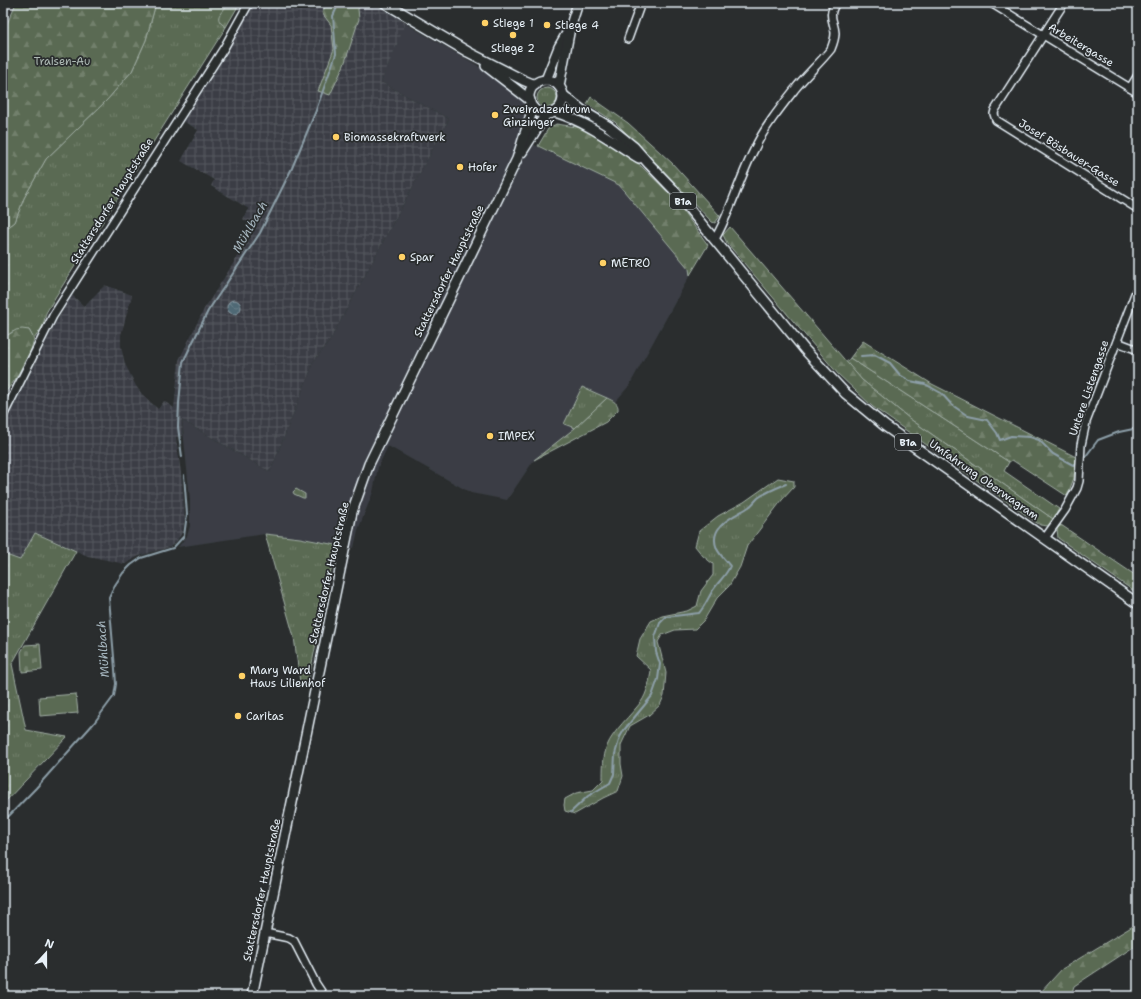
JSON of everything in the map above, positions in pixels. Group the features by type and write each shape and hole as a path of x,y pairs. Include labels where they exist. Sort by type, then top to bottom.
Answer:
{"main road":[{"name":"B1a","path":"385,3 468,52 535,85"},
{"path":"551,113 562,105 561,91 570,28 578,3"},
{"path":"532,104 530,92 535,85 546,80 559,47 570,28"},
{"name":"B1a","path":"468,52 532,104 537,111 567,116 590,126 632,150"},
{"name":"B1a","path":"546,80 556,83 561,91 583,111 608,126 673,189 715,239"},
{"name":"Stattersdorfer Hauptstraße","path":"252,996 352,512 369,464 517,159 532,104"},
{"name":"Stattersdorfer Hauptstraße","path":"517,159 528,145 538,125 551,113"},
{"name":"Umfahrung Oberwagram","path":"715,239 805,350 845,393 885,426 1138,604"}],"street":[{"name":"Stattersdorfer Hauptstraße","path":"3,416 53,316 224,48 249,3"},
{"path":"628,39 641,3"},
{"path":"715,239 723,225 734,195 764,131 795,88 831,49 835,33 830,15 836,3"},
{"name":"Arbeitergasse","path":"991,3 1138,93"},
{"path":"1043,34 1064,3"},
{"name":"Josef Bösbauer-Gasse","path":"1043,34 994,112 996,120 1138,209"},
{"path":"1130,88 1138,75"},
{"name":"Untere Listengasse","path":"1045,538 1074,495 1079,481 1081,445 1086,422 1138,286"},
{"path":"1117,342 1138,350"},
{"path":"265,932 289,938 294,941 316,984 324,996"}],"shaded area":[{"path":"252,3 373,3 406,23 381,82 449,119 329,342 312,363 311,369 270,472 182,420 183,436 176,437 182,480 185,519 182,533 176,542 170,547 139,556 125,564 88,556 35,533 20,560 3,554 3,426 55,324 72,295 84,306 105,285 132,295 121,335 121,346 125,364 136,386 158,409 164,401 174,408 179,360 204,309 256,228 243,219 249,209 211,186 214,180 181,161 198,130 183,121 238,31"},
{"path":"403,22 477,65 524,102 527,117 520,138 619,185 689,269 690,275 629,386 615,402 582,387 564,424 575,428 534,460 507,500 471,493 388,446 378,467 373,492 358,530 354,548 300,538 265,534 178,547 187,536 190,526 190,499 182,420 270,472 311,369 312,363 329,342 449,119 381,82"}],"green space":[{"name":"Traisen-Au","path":"16,3 156,3 146,40 132,71 107,100 46,159 24,198 15,222 3,231 3,33"},
{"path":"156,3 239,3 237,8 229,4 220,22 226,27 56,296 46,313 43,326 34,339 29,330 12,332 8,335 3,330 3,231 15,222 24,198 46,159 107,100 132,71 146,40"},
{"path":"327,3 362,3 358,9 359,19 344,65 330,95 318,91 334,49 331,25 322,13"},
{"path":"229,4 237,8 226,27 219,21 219,16"},
{"path":"547,88 554,91 557,98 554,105 547,108 540,105 537,98 540,91"},
{"path":"591,97 628,123 672,163 720,216 715,223 712,222 615,122 587,104"},
{"path":"556,124 584,128 609,142 640,165 672,196 708,245 690,275 689,269 619,185 538,146 548,129"},
{"path":"730,227 862,380 910,419 1053,519 1048,526 1040,525 873,407 838,374 727,243 723,235"},
{"path":"3,330 8,335 16,330 29,330 34,339 31,350 15,380 3,395"},
{"path":"863,341 932,384 1076,457 1074,478 1067,496 1012,460 1009,462 850,358"},
{"path":"850,358 1009,462 1004,471 1059,509 1053,519 910,419 862,380 846,363"},
{"path":"582,387 607,398 575,428 564,424"},
{"path":"607,398 617,404 618,410 606,422 534,460 575,428"},
{"path":"778,478 794,481 794,487 782,500 747,546 740,567 729,586 717,598 704,620 695,629 675,630 662,635 658,642 666,673 664,696 660,705 649,715 630,726 621,745 621,764 623,776 618,791 575,814 565,811 565,799 576,793 593,790 603,780 604,758 607,746 618,729 641,702 645,695 651,670 636,656 640,639 651,621 662,616 687,611 697,606 701,591 713,575 713,564 703,556 695,546 699,531 718,516 744,502"},
{"path":"296,489 305,494 305,498 294,494 293,492"},
{"path":"1061,525 1138,577 1138,594 1058,538 1057,529"},
{"path":"35,533 76,551 12,664 26,730 67,737 3,804 3,554 20,560"},
{"path":"265,534 300,538 336,545 309,678 305,681 300,682 294,637"},
{"path":"40,644 42,670 22,672 21,652 25,645"},
{"path":"76,694 78,713 40,716 39,697"},
{"path":"1138,923 1138,944 1074,986 1071,996 1040,996 1040,993 1062,969"}],"water":[{"path":"234,300 239,302 241,307 239,312 234,314 229,312 227,307 229,302"}],"waterway":[{"name":"Mühlbach","path":"182,457 178,427 183,362 208,311 260,233 292,168 315,113 336,54 333,16 339,3"},
{"path":"861,356 875,355 890,363 900,375 910,381 925,384 941,393 952,405 968,416 987,420 997,433 1000,440 1011,436 1030,437 1039,440 1053,454 1073,465 1078,463"},
{"path":"1083,460 1098,440 1119,432 1138,428"},
{"name":"Mühlbach","path":"3,822 36,788 94,723 114,696 116,684 109,598 115,585 123,573 131,565 141,558 173,548 184,536 187,514 184,475"},
{"path":"571,812 588,796 610,783 614,774 615,754 620,737 652,696 658,679 660,664 656,652 655,637 660,623 666,617 699,613 713,590 728,570 730,566 721,556 715,541 719,528 730,518 753,504 761,496 786,484"}],"place":[{"name":"Stiege 1","path":"485,23"},
{"name":"Stiege 4","path":"547,25"},
{"name":"Stiege 2","path":"513,35"},
{"name":"Zweiradzentrum Ginzinger","path":"495,115"},
{"name":"Biomassekraftwerk","path":"336,137"},
{"name":"Hofer","path":"460,167"},
{"name":"Spar","path":"402,257"},
{"name":"METRO","path":"603,263"},
{"name":"IMPEX","path":"490,436"},
{"name":"Mary Ward Haus Lilienhof","path":"242,676"},
{"name":"Caritas","path":"238,716"}]}
